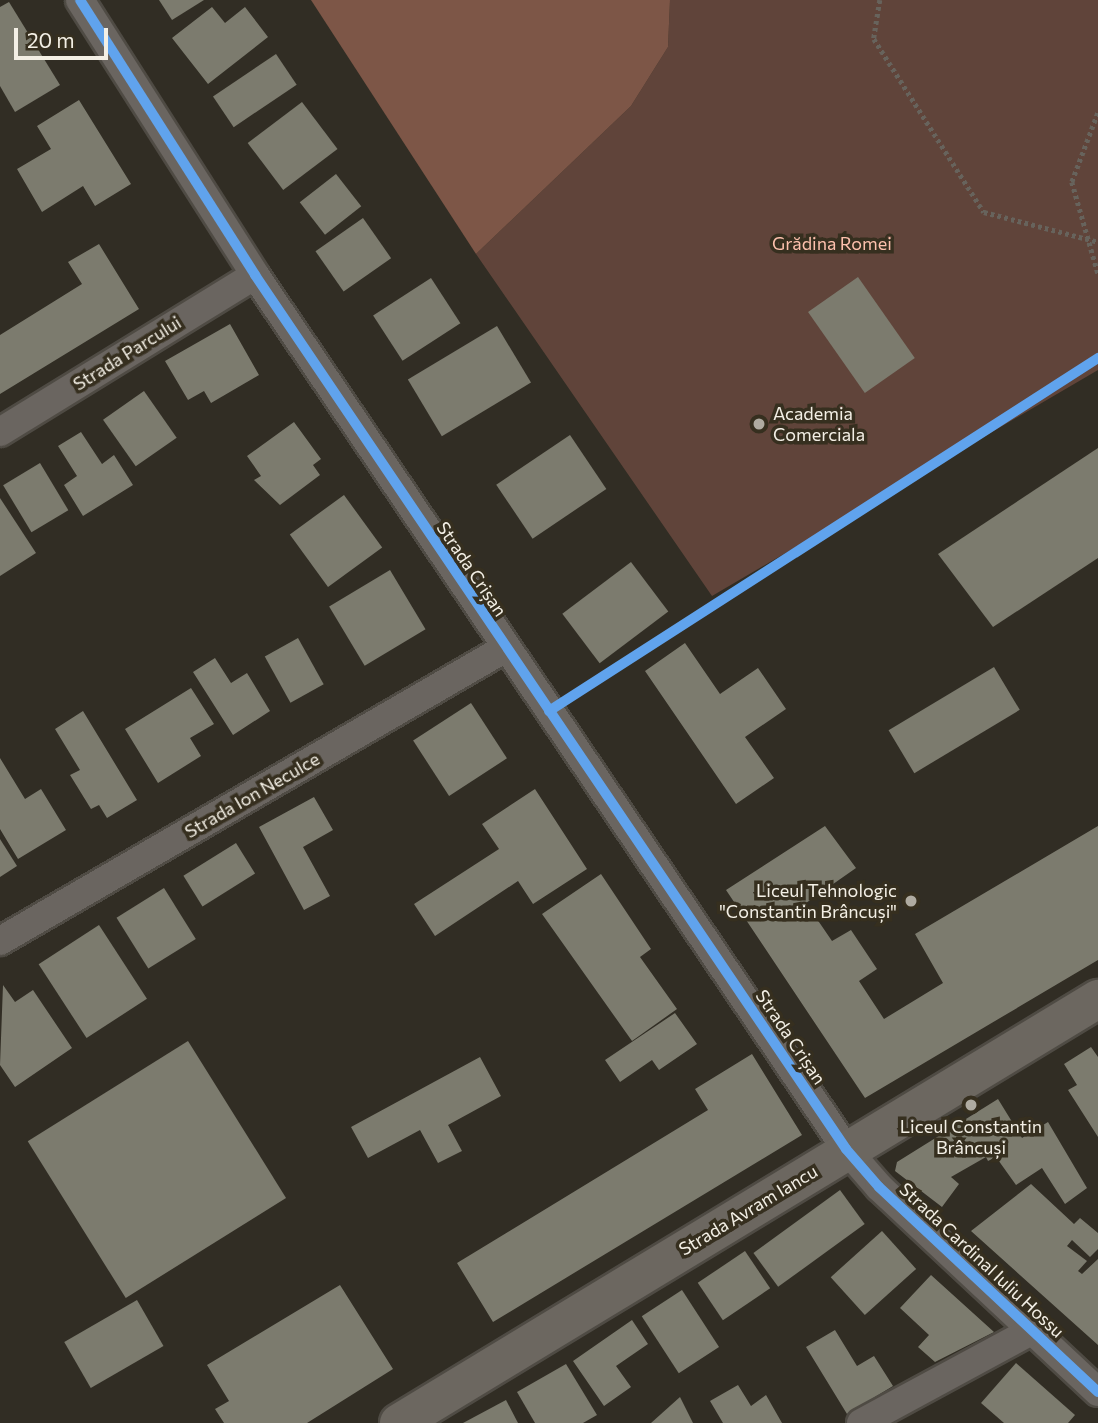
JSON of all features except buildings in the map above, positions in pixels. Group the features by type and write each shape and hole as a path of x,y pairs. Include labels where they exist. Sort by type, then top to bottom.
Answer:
{"street":[{"name":"Strada Crișan","path":"80,0 255,275 504,649 846,1149"},
{"name":"Strada Parcului","path":"0,432 255,275"},
{"name":"Strada Ion Neculce","path":"0,941 504,649"},
{"name":"Strada Avram Iancu","path":"404,1422 846,1149 1098,999"},
{"name":"Strada Cardinal Iuliu Hossu","path":"846,1149 878,1187 1098,1392"},
{"path":"861,1423 1031,1331"}],"path":[{"path":"880,0 874,39 984,212 1089,242 1098,242"},
{"path":"1098,113 1072,182 1098,273"}],"green space":[{"name":"Grădina Romei","path":"670,0 1098,0 1098,370 712,596 476,254 631,106 668,47"}],"shaded area":[{"path":"311,0 670,0 668,47 631,106 476,254"}],"cycle path":[{"path":"80,0 255,275 846,1149 879,1187 1098,1392"},
{"path":"549,711 1098,358"}],"place":[{"name":"Academia Comerciala","path":"759,424"},
{"name":"Liceul Tehnologic \"Constantin Brâncuși\"","path":"911,901"},
{"name":"Liceul Constantin Brâncuși","path":"971,1105"}]}
